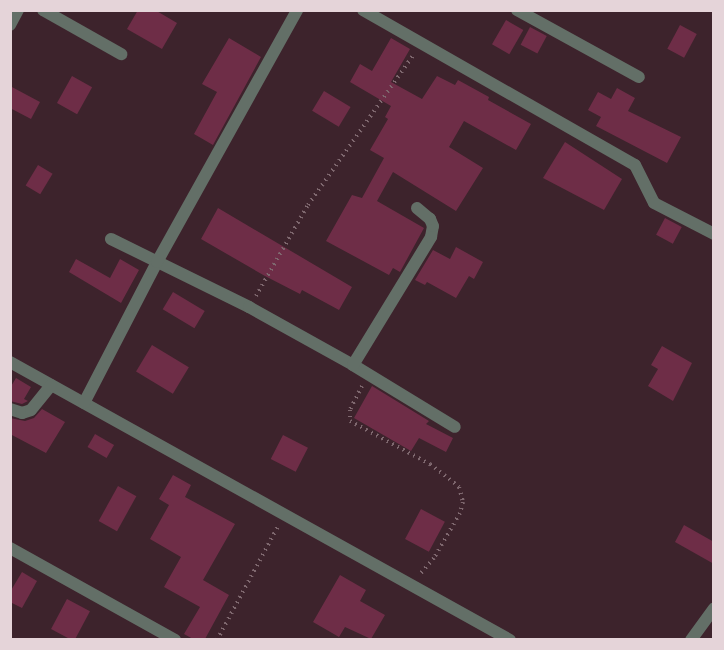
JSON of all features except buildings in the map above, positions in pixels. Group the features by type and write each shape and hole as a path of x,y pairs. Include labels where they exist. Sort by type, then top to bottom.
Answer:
{"street":[{"path":"10,26 18,10"},
{"path":"43,10 121,54"},
{"path":"84,404 157,262 297,10"},
{"path":"363,10 635,165 654,203 714,234"},
{"path":"518,10 639,77"},
{"path":"353,365 431,237 433,226 430,219 417,208"},
{"path":"111,239 249,307 353,365 455,427"},
{"path":"10,362 412,585 496,636 510,639"},
{"path":"10,409 22,413 31,410 51,385"},
{"path":"10,548 175,639"},
{"path":"691,639 714,608"}],"path":[{"path":"249,307 308,205 421,44"},
{"path":"368,374 350,410 350,421 429,464 459,487 463,502 460,513 434,558 412,585"},
{"path":"217,639 285,514"}]}
